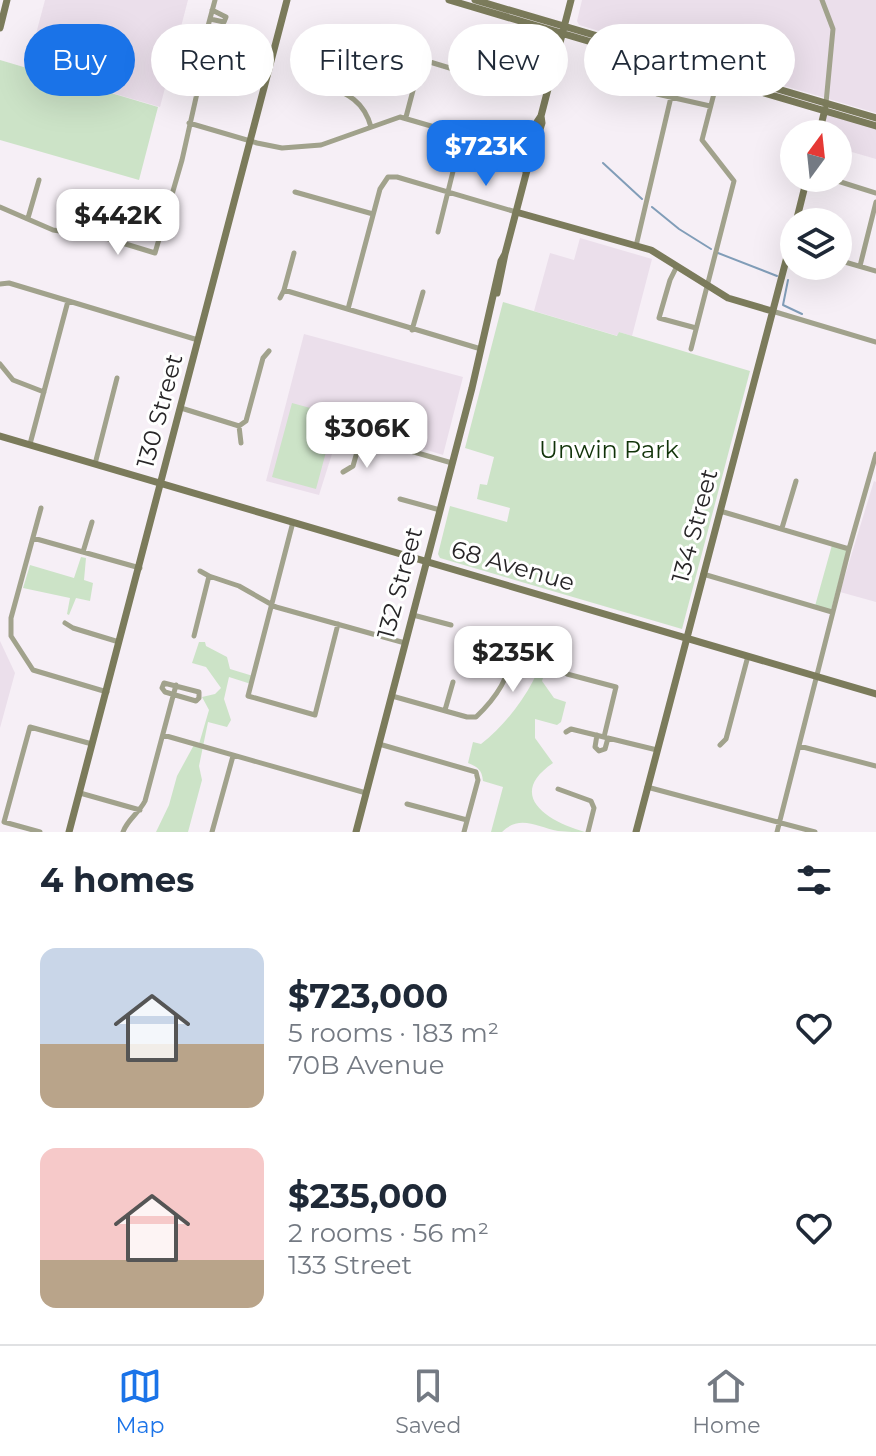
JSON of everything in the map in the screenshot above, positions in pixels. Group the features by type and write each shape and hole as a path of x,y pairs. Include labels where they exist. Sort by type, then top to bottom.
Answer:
{"street":[{"path":"0,28 7,0"},
{"path":"209,24 215,0"},
{"name":"130 Street","path":"69,832 287,0"},
{"path":"449,0 541,24"},
{"path":"475,0 546,24"},
{"name":"132 Street","path":"565,24 571,0"},
{"path":"822,0 833,29 823,120"},
{"path":"210,19 225,20 226,15 212,10"},
{"path":"0,207 53,230 106,238 155,253 182,160 196,96"},
{"path":"351,96 367,114 371,127"},
{"path":"406,117 412,96"},
{"name":"132 Street","path":"356,832 452,463 487,313 546,96"},
{"path":"666,96 710,106"},
{"path":"691,349 734,181 702,141 713,96"},
{"path":"788,96 876,118"},
{"path":"636,246 671,97"},
{"path":"826,107 876,126"},
{"path":"189,123 282,148 321,145 406,117 462,135 438,232"},
{"path":"348,309 380,189 388,177 397,177 651,250 730,299 876,342"},
{"path":"28,218 39,180"},
{"path":"852,186 876,193"},
{"path":"295,192 373,214"},
{"path":"86,235 99,198"},
{"path":"860,266 876,202"},
{"path":"280,298 294,253"},
{"path":"852,264 876,271"},
{"path":"677,266 659,318 696,328"},
{"name":"134 Street","path":"636,832 782,280"},
{"path":"0,284 9,283 199,340"},
{"path":"284,290 412,330 481,347"},
{"path":"412,330 423,292"},
{"path":"30,444 68,301"},
{"path":"239,426 246,421 263,358 269,351"},
{"path":"0,364 13,380 44,392"},
{"path":"95,464 117,378"},
{"path":"181,408 239,426"},
{"path":"239,426 241,443"},
{"name":"68 Avenue","path":"0,436 876,694"},
{"path":"343,472 353,466 363,440 369,439 452,463"},
{"path":"777,832 832,612 876,454"},
{"path":"782,528 796,481"},
{"path":"400,499 440,510"},
{"path":"41,508 10,623 11,636 35,671 107,692"},
{"path":"720,511 849,549"},
{"path":"83,552 92,522"},
{"path":"293,522 248,696 315,715 338,624"},
{"path":"33,538 140,568"},
{"path":"200,571 208,577 239,586 271,605 405,643"},
{"path":"703,574 832,612"},
{"path":"194,636 208,577"},
{"path":"412,615 451,625"},
{"path":"65,623 120,642"},
{"path":"392,696 473,718 507,677 510,648"},
{"path":"720,745 726,739 748,656"},
{"path":"567,674 616,687 603,737"},
{"path":"445,710 453,682"},
{"path":"162,685 176,685 199,692 200,696 196,701 174,695 165,692 162,685"},
{"path":"123,832 141,810 176,685"},
{"path":"40,832 4,822 30,727 92,744"},
{"path":"566,732 571,729 657,750"},
{"path":"163,735 366,793"},
{"path":"379,744 469,767 478,774 464,832"},
{"path":"799,746 876,766"},
{"path":"214,831 233,755"},
{"path":"647,787 815,832"},
{"path":"558,789 591,801 594,808 588,832"},
{"path":"80,793 141,810"},
{"path":"407,804 467,820"}],"shaded area":[{"path":"45,0 188,0 182,24 151,24 151,96 163,96 160,107 122,96 135,96 135,24 39,24"},
{"path":"582,0 876,0 876,113 795,89 795,24 584,24 584,26 577,21"},
{"path":"825,112 876,127 876,159 852,152 852,120 824,120"},
{"path":"580,238 652,259 632,336 619,332 618,336 534,311 550,253 574,260"},
{"path":"304,334 463,377 443,455 372,433 365,433 356,440 338,435 319,495 266,481"},
{"path":"876,482 876,602 840,592"},
{"path":"0,641 15,673 0,728"}],"green space":[{"path":"0,60 24,67 24,96 121,96 158,107 139,180 0,140"},
{"name":"Unwin Park","path":"503,302 750,371 682,629 440,558 438,554 450,506 507,522 510,508 477,499 480,484 487,485 494,457 465,448"},
{"path":"292,403 336,415 316,489 272,477"},
{"path":"832,545 847,550 831,610 815,606"},
{"path":"81,557 86,558 84,580 93,583 90,601 76,598 69,615 70,598 23,588 30,565 74,578"},
{"path":"545,638 555,641 542,681 554,698 566,702 561,722 557,725 535,719 535,738 553,763 539,775 533,786 533,797 546,814 585,832 558,831 522,823 502,832 491,832 503,787 483,781 479,769 468,763 473,742 481,744 489,738 523,698 537,671"},
{"path":"199,642 205,642 206,646 227,657 230,669 253,676 251,684 229,677 224,699 231,720 227,727 208,722 199,766 202,780 188,832 156,832 169,805 177,776 195,743 199,744 209,710 202,697 215,694 221,688 206,667 192,663"}],"waterway":[{"path":"603,163 642,199"},
{"path":"652,207 711,249"},
{"path":"718,253 777,276"},
{"path":"788,280 783,305 802,314"}]}
